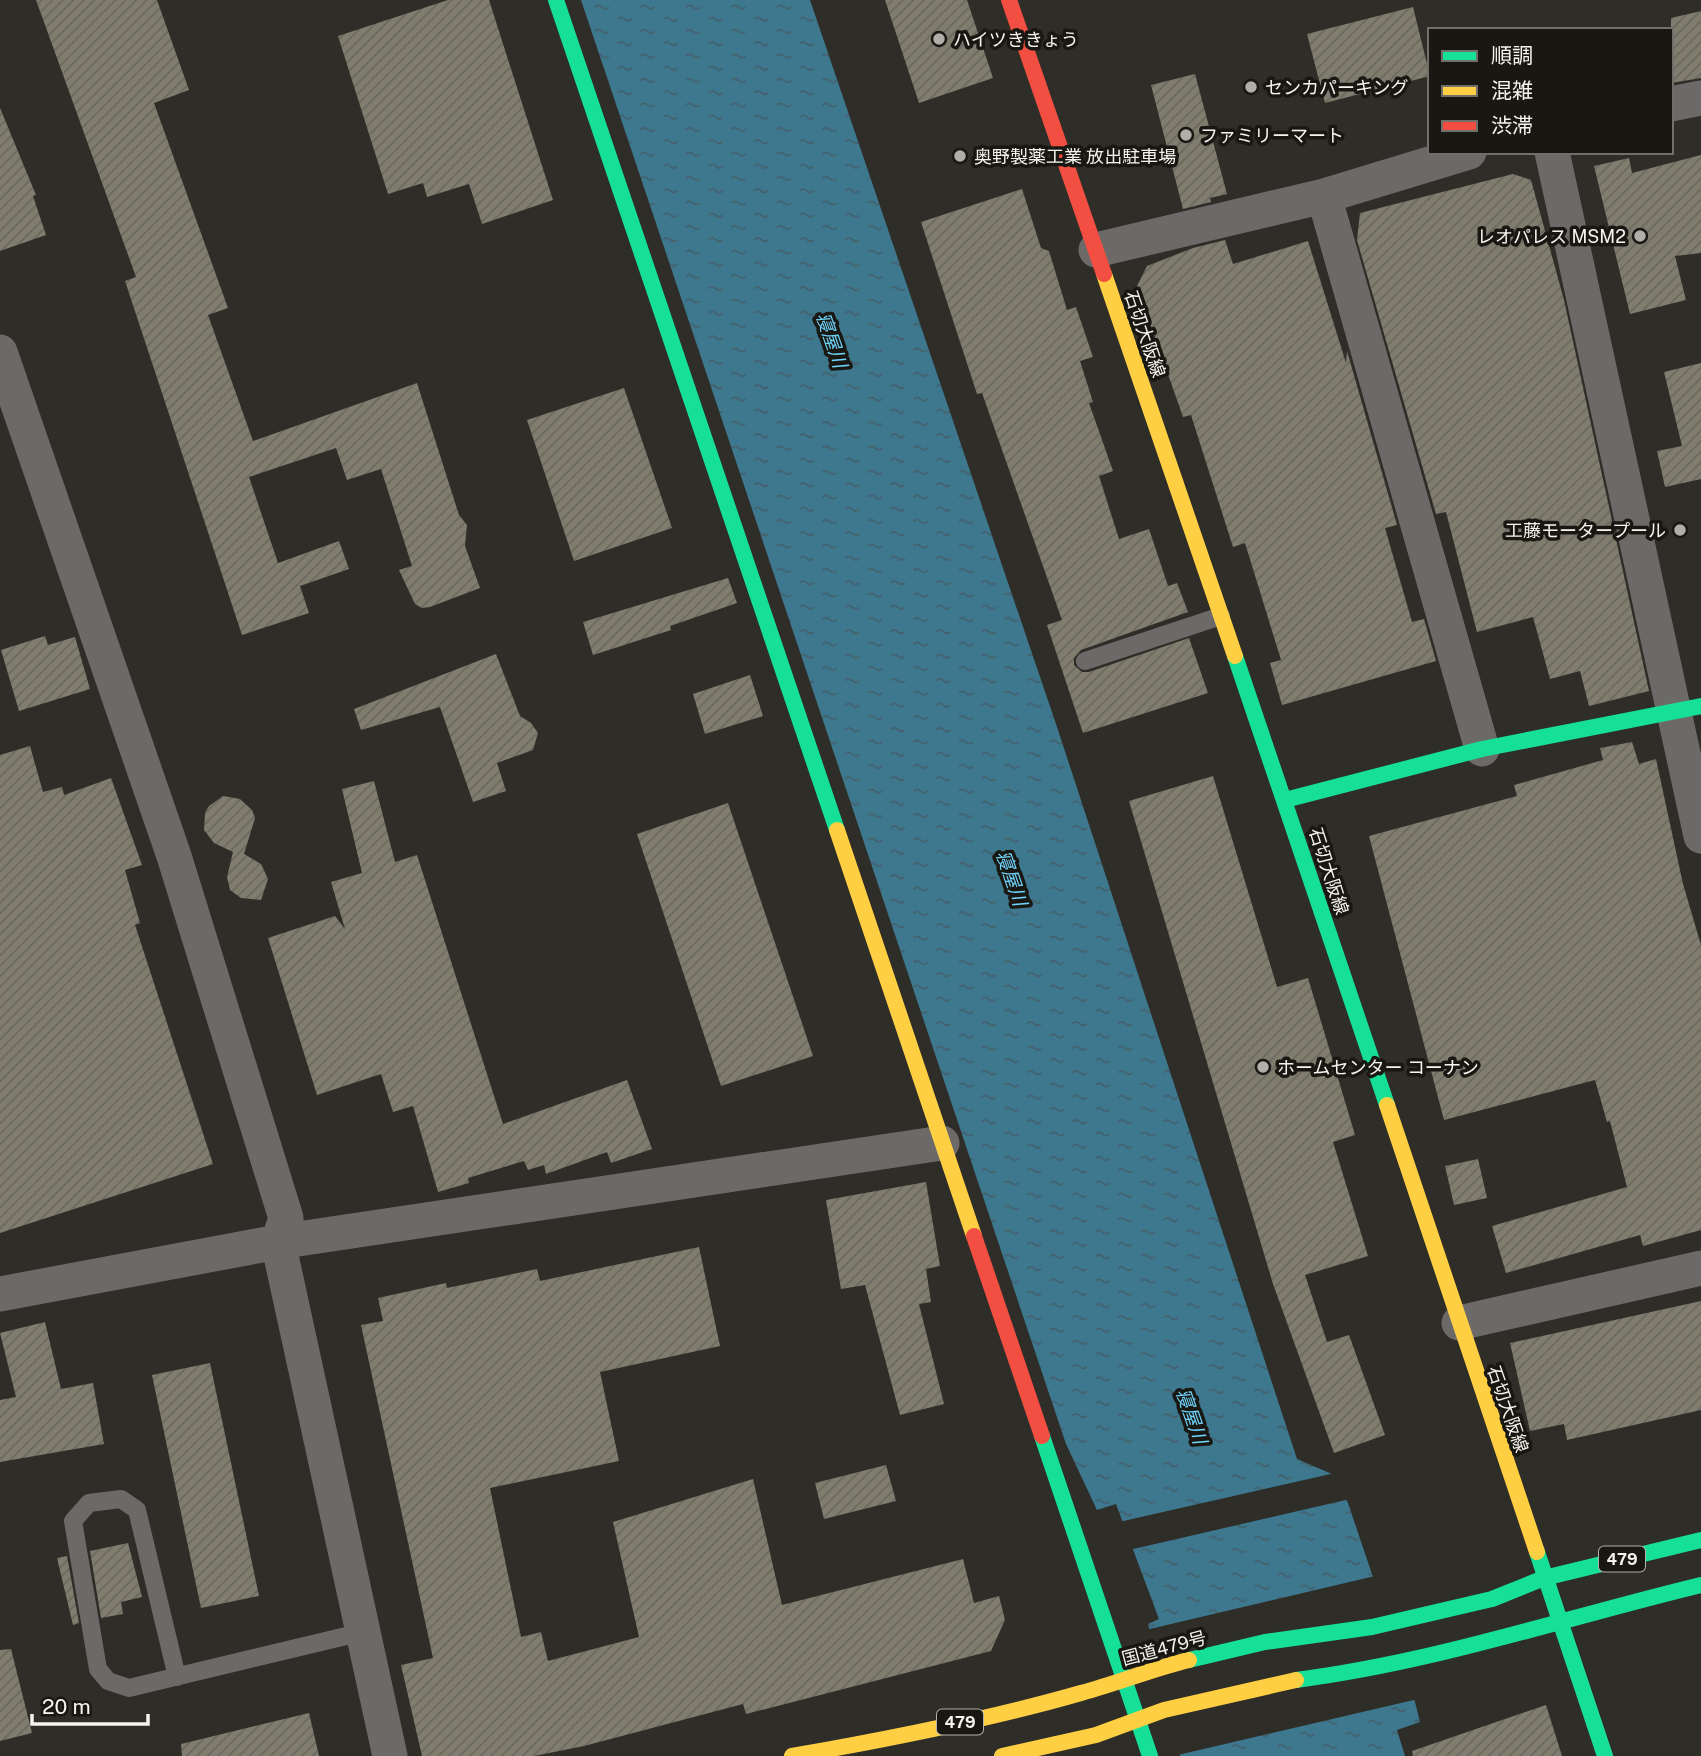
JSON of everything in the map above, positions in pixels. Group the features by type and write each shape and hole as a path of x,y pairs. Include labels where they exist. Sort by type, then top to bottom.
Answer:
{"main road":[{"path":"556,0 1150,1756"},
{"name":"石切大阪線","path":"1009,0 1284,800 1605,1756"},
{"path":"1284,800 1482,749 1687,710"},
{"name":"479","path":"1544,1578 1701,1540"},
{"name":"国道479号","path":"792,1756 873,1742 1082,1693 1150,1669 1265,1643 1372,1627 1492,1599 1544,1578"},
{"path":"1002,1756 1096,1735 1164,1710 1271,1684 1371,1670 1701,1585"}],"street":[{"path":"1673,104 1701,97"},
{"path":"1096,250 1324,196 1462,154"},
{"path":"1552,154 1687,710 1701,836"},
{"path":"1324,196 1482,749"},
{"path":"0,352 174,856 286,1218 278,1242 390,1756"},
{"path":"0,1294 278,1242 942,1143"},
{"path":"1459,1323 1701,1268"}],"lane":[{"path":"1085,661 1221,616"},
{"path":"177,1677 137,1510 121,1499 89,1503 74,1521 98,1669 108,1681 129,1688 177,1677 363,1632"}],"water":[{"name":"寝屋川","path":"581,0 810,0 1057,727 1297,1459 1332,1474 1348,1503 1420,1722 1397,1730 1405,1756 1180,1756 1140,1634 1150,1631 1148,1624 1159,1619 1116,1504 1097,1510 1066,1444"}],"pier":[{"path":"1335,1473 1350,1499 1129,1550 1119,1522"},
{"path":"1375,1576 1418,1699 1178,1755 1137,1632"}],"building":[{"path":"36,0 157,0 189,90 154,103 228,308 208,315 253,441 417,383 459,515 467,525 465,546 480,588 430,607 422,608 415,604 399,570 412,566 381,469 347,480 336,448 249,477 278,563 339,541 349,569 300,586 309,613 242,635 125,281 136,277"},
{"path":"448,0 489,0 553,200 482,224 469,184 427,197 423,183 388,194 338,36"},
{"name":"ハイツききょう","path":"885,0 967,0 993,78 919,103"},
{"path":"1413,7 1428,77 1325,103 1307,34"},
{"path":"1701,11 1701,78 1673,83 1671,18"},
{"path":"1195,74 1227,194 1210,198 1211,202 1183,209 1151,85"},
{"path":"0,108 36,195 33,196 46,235 0,251"},
{"name":"レオパレス MSM2","path":"1701,155 1701,253 1675,256 1686,300 1630,314 1594,166 1629,158 1632,173"},
{"path":"1513,174 1531,180 1564,300 1649,691 1589,706 1580,671 1550,679 1533,617 1477,632 1446,512 1436,514 1357,240 1360,213"},
{"path":"1022,189 1041,248 1049,251 1067,310 1076,307 1093,357 1080,361 1093,402 1089,403 1113,471 1099,476 1119,539 1149,529 1168,586 1177,583 1188,612 1081,650 1074,658 1074,665 1082,672 1089,672 1189,638 1208,693 1083,733 1047,625 1062,620 982,393 977,394 921,222"},
{"path":"1225,240 1233,264 1308,241 1346,363 1347,351 1397,525 1385,528 1412,622 1424,619 1436,661 1282,705 1270,663 1281,660 1245,543 1233,547 1191,415 1183,417 1137,286 1147,266 1193,248"},
{"path":"1701,363 1701,479 1665,487 1657,451 1682,446 1664,372"},
{"path":"624,388 672,528 574,561 527,420"},
{"path":"728,578 737,603 670,626 671,630 593,655 583,622"},
{"path":"45,636 48,645 75,637 90,689 19,711 1,650"},
{"path":"496,654 520,716 531,723 538,733 533,750 497,763 506,791 473,802 440,707 361,730 354,709"},
{"path":"750,675 763,716 705,734 693,694"},
{"path":"1632,742 1639,764 1656,759 1683,884 1701,945 1701,1230 1643,1246 1640,1235 1506,1273 1492,1226 1627,1187 1610,1121 1607,1122 1595,1080 1444,1120 1369,836 1517,796 1514,785 1603,760 1600,748"},
{"path":"30,746 43,792 62,787 64,795 111,778 142,865 125,870 140,923 135,925 213,1164 0,1233 0,755"},
{"path":"1213,776 1277,987 1308,978 1355,1135 1333,1142 1368,1256 1305,1275 1327,1342 1349,1335 1385,1435 1334,1453 1273,1284 1129,801"},
{"path":"374,781 395,862 417,855 503,1124 627,1080 652,1149 611,1163 607,1152 546,1174 544,1165 528,1170 524,1161 468,1178 469,1183 438,1192 413,1106 393,1112 381,1074 317,1095 268,938 335,916 345,929 331,882 362,873 342,789"},
{"path":"223,796 240,799 252,810 255,818 244,854 261,864 268,879 261,900 241,898 230,890 227,877 233,852 214,843 204,830 205,813 209,806"},
{"path":"728,803 813,1056 721,1086 637,834"},
{"path":"1478,1159 1487,1198 1454,1205 1445,1166"},
{"path":"926,1182 940,1266 926,1269 931,1302 919,1304 944,1404 900,1415 865,1285 841,1289 826,1200"},
{"path":"699,1247 720,1346 600,1372 619,1461 490,1488 521,1637 541,1632 548,1661 639,1637 613,1522 753,1479 782,1605 963,1559 974,1603 999,1596 1005,1620 991,1651 746,1714 743,1704 584,1746 534,1756 422,1756 401,1665 433,1658 361,1325 383,1321 378,1298 446,1283 447,1288 537,1269 540,1281"},
{"path":"1701,1301 1701,1410 1567,1440 1564,1424 1530,1431 1510,1343"},
{"path":"45,1322 61,1389 93,1383 104,1444 0,1462 0,1400 16,1397 0,1333"},
{"path":"210,1363 259,1596 201,1608 152,1375"},
{"path":"886,1465 896,1501 824,1519 815,1483"},
{"path":"128,1543 142,1597 121,1602 123,1614 101,1618 90,1551"},
{"path":"67,1556 79,1623 73,1625 57,1558"},
{"path":"11,1649 32,1733 0,1741 0,1650"},
{"path":"1546,1705 1562,1756 1413,1756 1412,1751"},
{"path":"309,1713 319,1756 182,1756 181,1744"}],"traffic: fast":[{"path":"556,0 837,830"},
{"path":"1235,656 1387,1105"},
{"path":"1285,800 1482,749 1701,706"},
{"path":"1042,1436 1150,1756"},
{"path":"1189,1660 1265,1642 1372,1627 1492,1599 1544,1578 1701,1540"},
{"path":"1537,1552 1605,1756"},
{"path":"1296,1680 1450,1651 1701,1585"}],"traffic: slow":[{"path":"1104,274 1235,656"},
{"path":"837,830 974,1236"},
{"path":"1387,1105 1537,1552"},
{"path":"792,1756 1010,1712 1189,1660"},
{"path":"1002,1756 1096,1735 1164,1710 1296,1680"}],"traffic: jam":[{"path":"1009,0 1104,274"},
{"path":"974,1236 1042,1436"}],"place":[{"name":"ハイツききょう","path":"939,39"},
{"name":"センカパーキング","path":"1251,87"},
{"name":"ファミリーマート","path":"1186,135"},
{"name":"奥野製薬工業 放出駐車場","path":"960,156"},
{"name":"レオパレス MSM2","path":"1640,236"},
{"name":"工藤モータープール","path":"1680,530"},
{"name":"ホームセンター コーナン","path":"1263,1067"}]}
